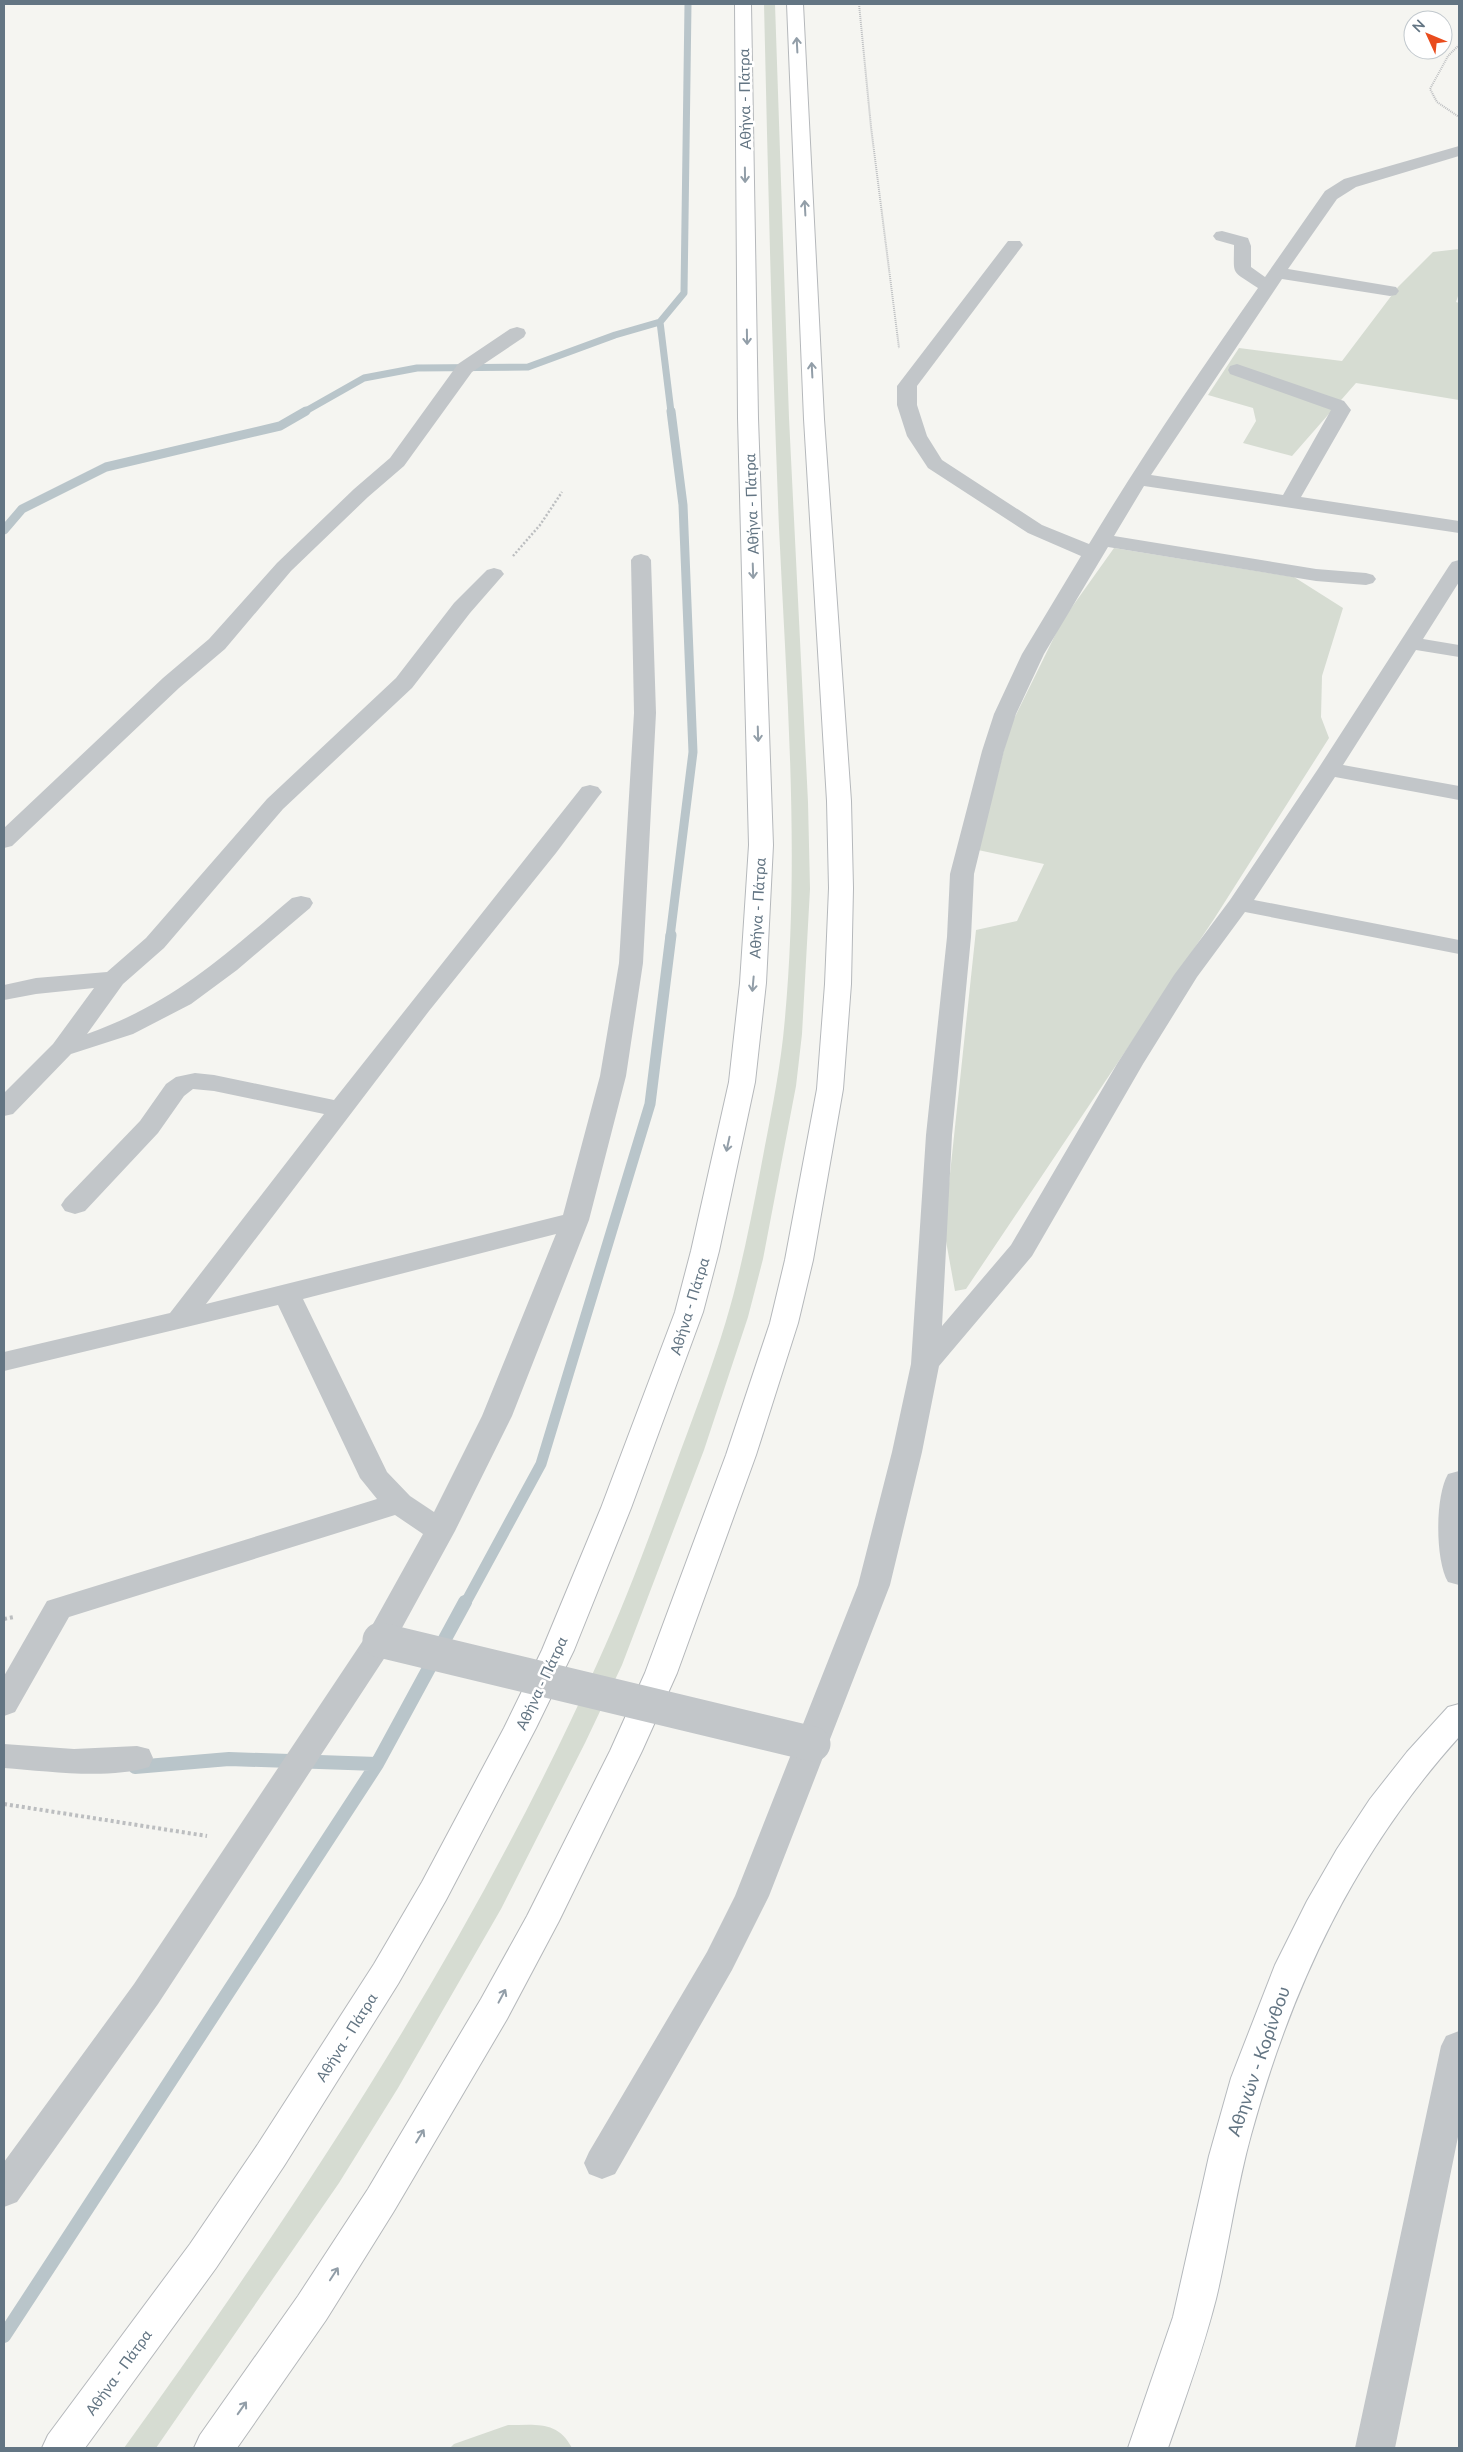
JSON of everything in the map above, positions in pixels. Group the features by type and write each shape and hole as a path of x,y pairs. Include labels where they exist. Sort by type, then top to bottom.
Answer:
{"main road":[{"name":"Αθήνα - Πάτρα","path":"62,2448 203,2256 271,2155 386,1974 434,1891 520,1728 558,1650 616,1508 689,1312 706,1251 742,1082 749,1032 759,888 760,845 748,418 743,4"},
{"path":"214,2448 312,2308 381,2200 494,2009 547,1912 662,1673 765,1388 784,1323 799,1260 830,1088 838,984 841,888 839,801 814,419 795,4"},
{"name":"Αθηνών - Κορίνθου","path":"1148,2448 1196,2300 1232,2136 1278,1995 1303,1941 1353,1851 1418,1762 1459,1716"}],"street":[{"path":"602,2163 720,1960 752,1896 874,1585 907,1452 925,1364 939,1135 959,937 962,874 993,751 1005,714 1034,654 1138,479 1204,378 1337,190 1368,176 1459,151"},
{"path":"1222,236 1242,242 1244,250 1241,262 1242,269 1272,280 1390,291"},
{"path":"1014,245 908,386 907,406 917,436 935,464 1035,529 1099,547 1316,575 1366,579"},
{"path":"4,841 171,683 216,644 284,567 361,493 398,462 465,368 518,333"},
{"path":"1237,370 1337,406 1341,410 1289,501"},
{"path":"1138,479 1459,527"},
{"path":"4,2191 146,1994 380,1640 433,1543 496,1416 575,1220 613,1076 631,963 638,868 645,713 641,560"},
{"path":"925,1364 1022,1250 1186,975 1239,904 1329,770 1459,566"},
{"path":"4,1108 62,1049 114,979 155,943 275,804 404,683 437,643 462,608 494,574"},
{"path":"1410,643 1459,651"},
{"path":"1329,770 1459,793"},
{"path":"179,1320 340,1109 590,792"},
{"path":"62,1049 98,1039 150,1016 183,998 301,903"},
{"path":"1239,904 1459,947"},
{"path":"4,992 36,986 114,979"},
{"path":"75,1205 149,1127 176,1090 186,1083 195,1081 214,1083 340,1109"},
{"path":"4,1362 287,1294 575,1220"},
{"path":"287,1294 375,1478 433,1543"},
{"path":"1459,1481 1456,1486 1454,1534 1459,1574"},
{"path":"4,1704 58,1609 398,1503"},
{"path":"380,1640 813,1744"},
{"path":"4,1756 74,1761 138,1758"},
{"path":"1375,2448 1459,2046"}],"path":[{"path":"859,4 871,127 903,376 908,386"},
{"path":"1459,45 1448,56 1430,89 1437,102 1459,117"},
{"path":"494,574 521,549 562,492"},
{"path":"4,1804 207,1836"}],"shaded area":[{"path":"764,4 775,4 789,418 808,802 810,889 802,1034 796,1086 763,1259 748,1317 704,1450 622,1665 585,1743 501,1909 398,2088 339,2183 156,2448 124,2448 191,2355 319,2165 439,1970 495,1870 548,1768 618,1616 701,1395 720,1340 736,1283 779,1071 788,974 791,910 791,783 779,528"},
{"path":"1459,249 1459,293 1456,302 1459,303 1459,400 1356,383 1292,456 1243,443 1256,421 1253,408 1208,395 1239,348 1342,361 1398,287 1433,252"},
{"path":"1114,548 1294,577 1343,608 1322,676 1321,717 1329,738 1214,919 966,1289 955,1291 944,1230 976,930 1017,921 1044,864 978,850 1010,727 1062,621"},
{"path":"508,2425 536,2425 553,2428 566,2439 572,2448 450,2448 454,2444"}],"waterway":[{"path":"660,322 684,293 688,4"},
{"path":"304,412 364,378 417,368 528,367 615,335 660,322"},
{"path":"660,322 671,412"},
{"path":"4,530 22,509 106,467 280,426 306,411"},
{"path":"670,937 693,752 683,505 671,411"},
{"path":"465,1604 541,1464 650,1104 671,935"},
{"path":"377,1764 465,1602"},
{"path":"135,1767 229,1759 377,1764"},
{"path":"4,2336 377,1764"}]}
